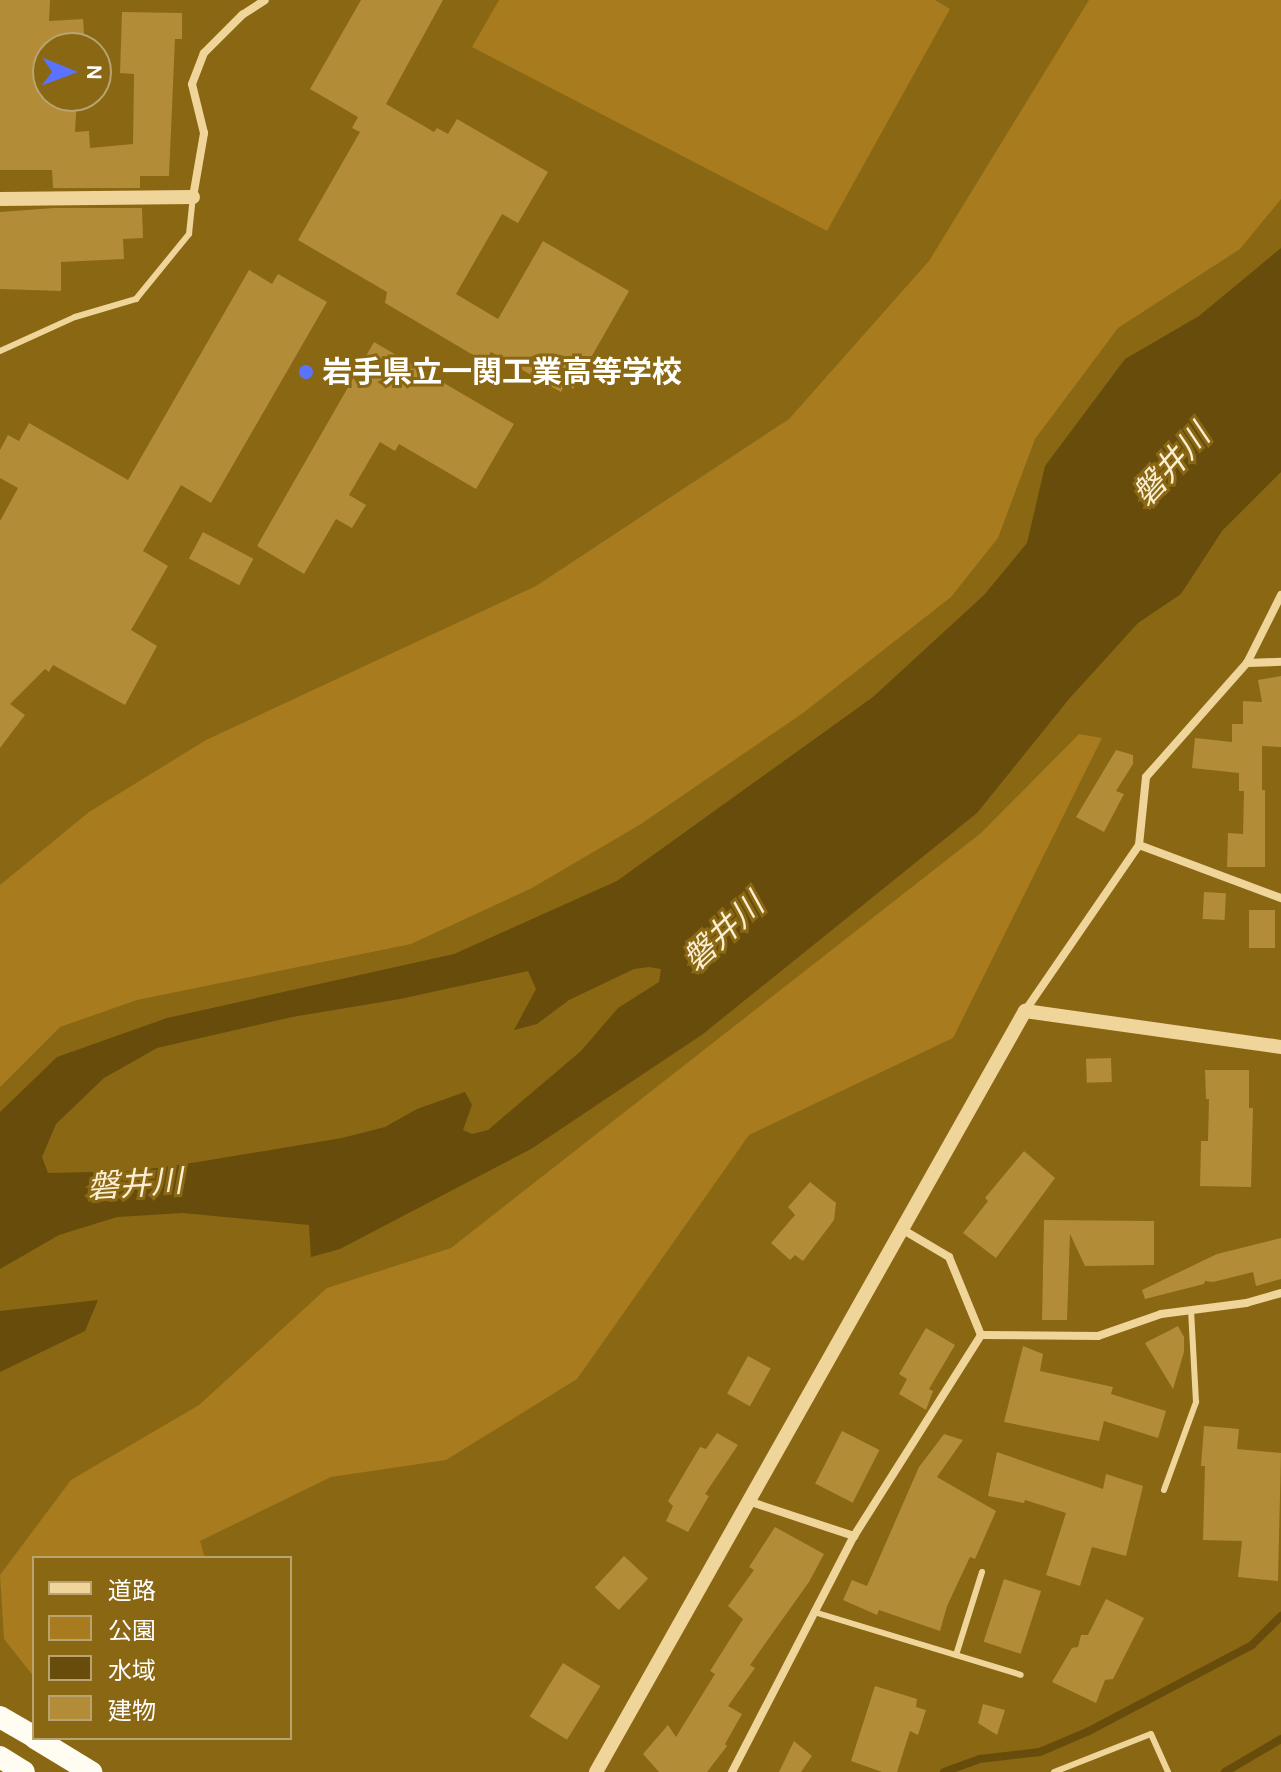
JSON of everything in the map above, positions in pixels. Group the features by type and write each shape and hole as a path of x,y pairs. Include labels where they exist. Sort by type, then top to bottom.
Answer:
{"highway":[{"path":"0,1717 32,1737"},
{"path":"37,1740 91,1772"},
{"path":"0,1757 24,1772"}],"street":[{"path":"0,199 193,197 204,133 192,84 204,53 242,15 265,0"},
{"path":"596,1772 1025,1011 1139,845 1146,777 1247,663 1281,595"},
{"path":"1247,663 1281,662"},
{"path":"1139,845 1281,898"},
{"path":"1025,1011 1281,1047"},
{"path":"900,1228 949,1257 981,1335"},
{"path":"981,1335 1098,1336 1161,1314 1246,1303 1281,1293"},
{"path":"732,1772 854,1536 981,1335"},
{"path":"748,1501 854,1536"}],"lane":[{"path":"0,351 75,317 136,299 189,234 193,197"},
{"path":"1164,1490 1196,1402 1191,1310"},
{"path":"956,1655 982,1572"},
{"path":"814,1612 1021,1675"},
{"path":"1054,1772 1151,1734 1168,1772"}],"green space":[{"path":"499,0 935,0 950,9 827,231 472,47"},
{"path":"1089,0 1281,0 1281,199 1240,249 1118,328 1035,439 998,538 951,597 803,713 641,824 532,888 411,944 137,1000 60,1027 0,1087 0,885 89,812 206,740 536,586 789,419 929,261"},
{"path":"1079,734 1102,738 953,1038 749,1135 577,1379 446,1460 331,1477 200,1541 204,1556 32,1556 32,1674 4,1639 0,1575 71,1480 199,1405 327,1288 451,1248 981,833"}],"water":[{"name":"磐井川","path":"1281,248 1281,472 1222,531 1181,594 1138,623 1069,699 977,813 703,1034 531,1149 340,1249 311,1257 309,1225 183,1213 117,1217 59,1235 0,1269 0,1112 57,1057 167,1018 454,954 617,881 873,697 984,595 1027,543 1045,466 1125,359 1199,316","holes":["634,969 661,969 659,982 618,1008 581,1051 488,1130 472,1134 463,1130 472,1105 465,1092 417,1109 385,1127 342,1138 198,1162 134,1171 48,1173 42,1157 56,1124 104,1078 157,1048 292,1017 400,999 528,971 536,989 514,1030 537,1024 569,1000"]},
{"path":"98,1300 85,1331 0,1372 0,1311"}],"building":[{"path":"0,0 50,0 49,21 83,19 84,32 32,32 32,112 76,112 75,132 89,131 90,148 133,144 134,74 120,73 122,12 182,13 182,39 175,39 169,176 140,176 140,188 53,188 52,170 0,170"},
{"path":"361,0 443,0 386,104 434,132 437,128 448,134 457,119 548,172 518,223 502,214 456,294 498,319 543,241 629,291 573,389 565,384 561,392 491,352 485,362 385,303 387,292 298,240 360,132 352,128 358,117 310,89"},
{"path":"54,208 142,208 143,238 123,239 124,259 61,262 61,291 0,289 0,212"},
{"path":"249,270 272,284 278,274 327,302 211,503 181,485 143,551 168,566 131,630 157,646 125,705 53,665 49,672 45,669 10,704 25,715 0,748 0,521 18,488 0,478 0,450 8,435 19,441 29,423 128,480"},
{"path":"374,342 514,424 476,489 399,444 395,451 380,442 349,495 366,505 352,528 336,519 304,574 257,546"},
{"path":"203,532 253,559 239,585 189,558"},
{"path":"1281,676 1281,747 1262,746 1262,790 1265,790 1265,867 1227,867 1228,833 1243,834 1244,791 1239,791 1239,773 1192,768 1195,738 1232,742 1232,724 1243,724 1243,701 1262,702 1258,680"},
{"path":"1116,750 1133,755 1133,764 1116,791 1124,794 1104,832 1076,817"},
{"path":"1204,892 1226,893 1225,920 1203,919"},
{"path":"1249,910 1275,910 1275,948 1249,948"},
{"path":"1111,1058 1112,1082 1087,1083 1086,1059"},
{"path":"1205,1070 1249,1070 1249,1108 1253,1108 1251,1187 1200,1186 1201,1141 1208,1141 1209,1099 1206,1099"},
{"path":"1024,1151 1055,1178 996,1258 963,1233 988,1201 985,1198"},
{"path":"810,1182 836,1203 834,1220 803,1261 795,1255 790,1260 771,1243 795,1215 788,1207"},
{"path":"1044,1220 1154,1221 1154,1265 1085,1266 1070,1234 1067,1320 1042,1320"},
{"path":"1281,1238 1281,1279 1256,1286 1253,1272 1213,1282 1205,1281 1204,1284 1145,1299 1142,1290 1217,1254"},
{"path":"1178,1326 1184,1337 1184,1352 1173,1389 1145,1343"},
{"path":"926,1328 955,1345 929,1389 933,1391 926,1410 899,1394 907,1379 899,1374"},
{"path":"1023,1346 1043,1354 1040,1371 1113,1387 1111,1394 1166,1411 1158,1438 1104,1421 1099,1441 1004,1422"},
{"path":"748,1356 771,1369 750,1406 727,1394"},
{"path":"1204,1426 1239,1429 1237,1449 1281,1453 1278,1581 1238,1577 1242,1541 1203,1540 1205,1466 1201,1466"},
{"path":"842,1431 879,1450 853,1503 815,1484"},
{"path":"717,1433 738,1445 705,1494 709,1496 688,1532 666,1521 673,1506 668,1501 700,1447 706,1449"},
{"path":"944,1434 963,1440 937,1477 996,1511 975,1559 970,1557 947,1606 940,1631 879,1610 877,1615 843,1600 852,1580 867,1586 919,1467"},
{"path":"997,1452 1103,1489 1106,1474 1143,1486 1126,1556 1092,1547 1080,1586 1046,1575 1066,1513 1025,1500 1024,1503 988,1496"},
{"path":"775,1527 824,1554 809,1582 750,1665 755,1668 728,1706 742,1714 725,1744 727,1746 707,1772 659,1772 643,1754 668,1725 676,1737 715,1674 710,1671 743,1619 728,1606 754,1570 749,1567"},
{"path":"624,1556 648,1579 619,1610 595,1587"},
{"path":"1004,1579 1041,1591 1021,1654 984,1642"},
{"path":"1106,1599 1144,1618 1113,1679 1105,1680 1096,1703 1052,1682 1072,1648 1078,1647 1081,1635 1088,1635"},
{"path":"563,1663 600,1686 567,1740 530,1716"},
{"path":"875,1686 917,1699 916,1707 926,1710 918,1735 910,1731 897,1772 882,1772 851,1761"},
{"path":"983,1704 1005,1710 997,1735 978,1723"},
{"path":"794,1741 812,1756 801,1772 779,1772"}],"waterway":[{"path":"944,1772 980,1759 1040,1752 1089,1731 1252,1645 1281,1616"},
{"path":"1225,1772 1281,1739"}],"place":[{"name":"岩手県立一関工業高等学校","path":"306,372"}]}
